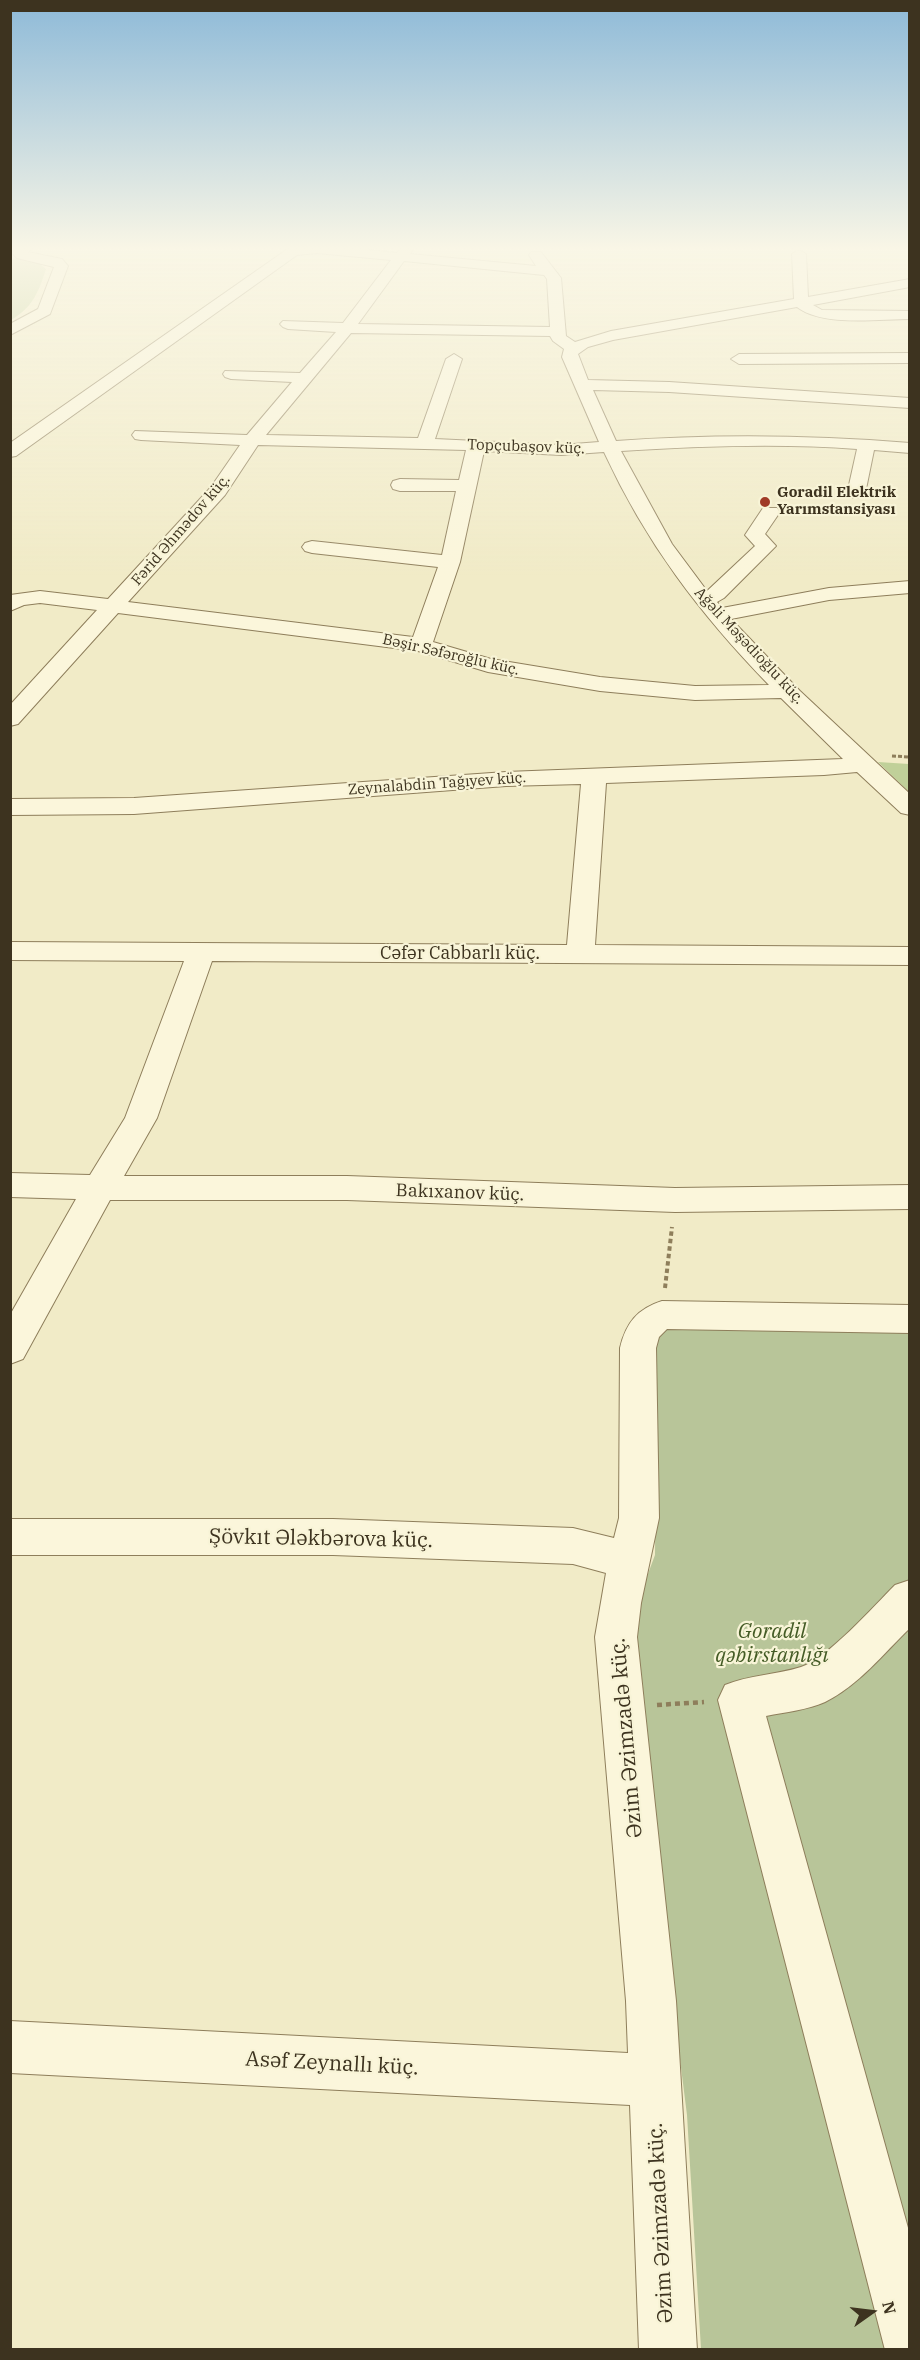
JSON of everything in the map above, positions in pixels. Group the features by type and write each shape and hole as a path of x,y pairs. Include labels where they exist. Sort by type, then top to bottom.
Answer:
{"street":[{"path":"10,452 142,358"},
{"name":"Fərid Əhmədov küç.","path":"10,719 218,491 253,439 321,358"},
{"name":"Ağəli Məşədioğlu küç.","path":"570,358 611,448 657,534 710,607 789,690 909,808"},
{"path":"739,359 886,358"},
{"path":"425,443 454,359"},
{"path":"231,374 304,378"},
{"path":"582,385 669,387 909,403"},
{"path":"824,441 830,398"},
{"name":"Topçubaşov küç.","path":"141,435 425,443 561,450 638,445 824,441 909,448"},
{"path":"856,494 867,444"},
{"path":"421,645 450,562 476,445"},
{"path":"638,445 642,449 671,454 778,459"},
{"path":"400,485 467,486"},
{"path":"710,607 717,594 766,546 765,542 755,535 770,512"},
{"path":"312,547 450,562"},
{"path":"710,607 909,587"},
{"name":"Bəşir Səfəroğlu küç.","path":"10,605 18,599 27,597 115,605 342,633 421,645 488,665 600,684 695,693 763,693 789,690"},
{"name":"Zeynalabdin Tağıyev küç.","path":"10,807 134,806 594,775 824,768 863,764"},
{"path":"580,954 594,775"},
{"name":"Cəfər Cabbarlı küç.","path":"10,951 909,956"},
{"path":"10,1349 71,1237 141,1118 201,952"},
{"name":"Bakıxanov küç.","path":"10,1185 101,1188 347,1188 675,1200 909,1197"},
{"path":"662,1315 909,1319"},
{"name":"Əzim Əzimzadə küç.","path":"662,1315 649,1321 642,1331 638,1348 639,1518 620,1602 616,1637 651,2001 668,2349"},
{"name":"Şövkıt Ələkbərova küç.","path":"10,1537 333,1537 573,1546 630,1560"},
{"path":"909,1599 842,1665 812,1686 740,1700 909,2341"},
{"name":"Asəf Zeynallı küç.","path":"10,2047 654,2080"}],"path":[{"path":"662,1315 675,1200"},
{"path":"623,1708 740,1700"}],"green space":[{"path":"878,762 909,764 909,792"},
{"name":"Goradil qəbirstanlığı","path":"657,1325 909,1329 909,2349 701,2349 687,2115 638,1726 633,1614 655,1555"}],"place":[{"name":"Goradil Elektrik Yarımstansiyası","path":"765,502"}]}
